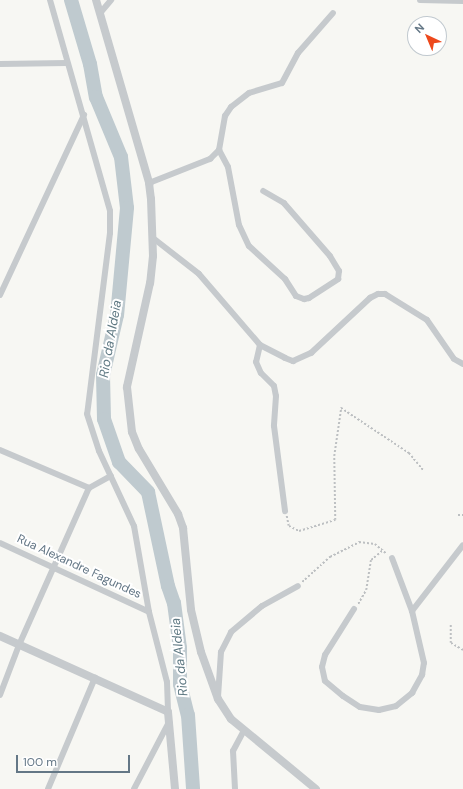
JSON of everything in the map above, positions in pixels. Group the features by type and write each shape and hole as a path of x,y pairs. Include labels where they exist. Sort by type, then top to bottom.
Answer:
{"street":[{"path":"50,0 107,197 111,224 87,414 96,445 134,526 149,612 167,682 168,712 175,789"},
{"path":"96,0 149,183 153,238 150,283 128,379 128,413 139,449 178,514 183,528 194,625 218,699 228,715 244,730 316,789"},
{"path":"100,12 111,0"},
{"path":"420,0 463,1"},
{"path":"263,190 284,203 330,256 339,271 338,279 309,298 304,299 296,296 285,279 249,246 239,225 228,167 219,150 225,116 231,107 249,93 282,83 298,54 333,13"},
{"path":"0,64 67,63"},
{"path":"0,295 84,115"},
{"path":"149,183 199,166 219,150"},
{"path":"153,238 199,274 260,345 293,361 302,359 311,353 370,298 378,294 385,294 427,320 454,359 463,364"},
{"path":"260,345 256,362 261,373 274,386 276,396 274,426 285,511"},
{"path":"0,450 89,488"},
{"path":"0,695 18,645 89,488 111,476"},
{"name":"Rua Alexandre Fagundes","path":"0,543 52,569 149,612"},
{"path":"412,611 463,545"},
{"path":"354,609 325,655 323,673 331,687 351,702 368,710 389,709 406,700 422,675 424,663 412,611 392,558"},
{"path":"218,699 221,652 231,632 251,614 298,586"},
{"path":"0,636 168,712"},
{"path":"48,789 95,678"},
{"path":"134,789 169,722"},
{"path":"235,789 233,751 244,730"}],"path":[{"path":"285,511 289,526 299,531 335,520 334,456 341,408 409,453 424,471"},
{"path":"458,515 463,515"},
{"path":"298,586 330,557 348,546 359,542 375,544 392,558"},
{"path":"354,609 366,590 371,560 383,550"},
{"path":"451,625 451,643 463,650"}],"waterway":[{"name":"Rio da Aldeia","path":"71,0 90,64 96,97 121,157 127,208 117,315 103,375 104,419 119,462 148,492 168,586 174,603 180,648 180,684 188,715 193,789"}]}
